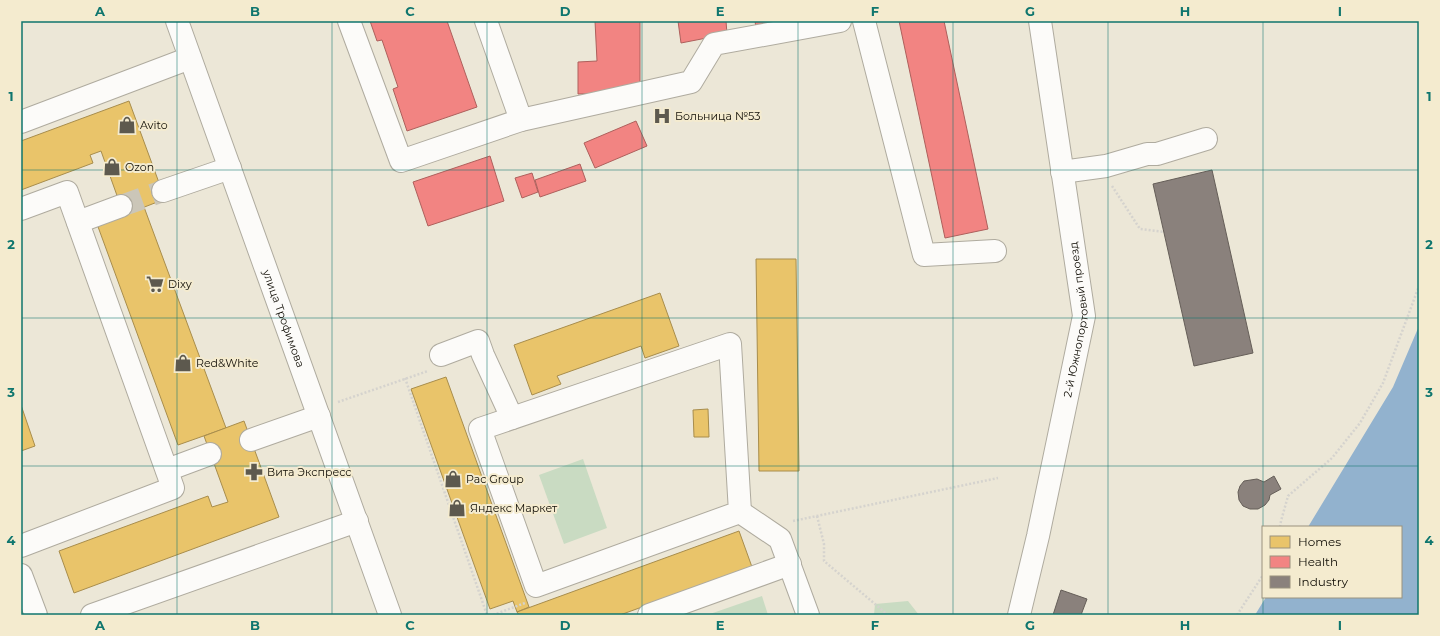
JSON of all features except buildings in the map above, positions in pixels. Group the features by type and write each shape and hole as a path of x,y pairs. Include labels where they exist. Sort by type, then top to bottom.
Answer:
{"main road":[{"name":"улица Трофимова","path":"177,21 390,615"},
{"path":"349,21 401,161 521,120 691,82 714,44 840,21"},
{"path":"486,21 521,120"},
{"path":"864,21 924,255 995,251"},
{"name":"2-й Южнопортовый проезд","path":"1019,615 1038,536 1084,316 1040,21"},
{"path":"21,122 190,58"},
{"path":"1062,172 1099,167 1148,154 1157,154 1178,146 1206,139"},
{"path":"162,191 230,168"},
{"path":"21,209 67,192 173,488 21,546"},
{"path":"78,222 121,206"},
{"path":"437,362 478,341 512,418"},
{"path":"730,344 740,512 536,586 480,429 730,344"},
{"path":"251,440 319,416"},
{"path":"167,470 210,454"},
{"path":"740,512 780,539 808,615"},
{"path":"92,615 356,521"},
{"path":"650,615 790,564"},
{"path":"21,575 36,615"}],"path":[{"path":"1099,167 1140,229 1164,232"},
{"path":"1280,526 1288,496 1332,458 1364,416 1383,383 1419,286"},
{"path":"338,402 405,378 437,362"},
{"path":"405,378 487,615"},
{"path":"768,531 780,524 998,478"},
{"path":"817,516 824,544 824,561 888,615"},
{"path":"1237,615 1262,577"},
{"path":"493,615 530,601"}],"green space":[{"path":"583,459 607,528 564,544 539,475"},
{"path":"762,596 768,615 707,615"},
{"path":"908,601 919,615 874,615 875,604"}],"water":[{"path":"1419,326 1419,615 1255,615 1265,598 1402,598 1402,526 1309,526 1393,387"}],"tunnel":[{"path":"121,206 163,191"}],"place":[{"name":"Больница №53","path":"662,116"},
{"name":"Avito","path":"127,125"},
{"name":"Ozon","path":"112,167"},
{"name":"Dixy","path":"155,284"},
{"name":"Red&White","path":"183,363"},
{"name":"Вита Экспресс","path":"254,472"},
{"name":"Pac Group","path":"453,479"},
{"name":"Яндекс Маркет","path":"457,508"}]}
